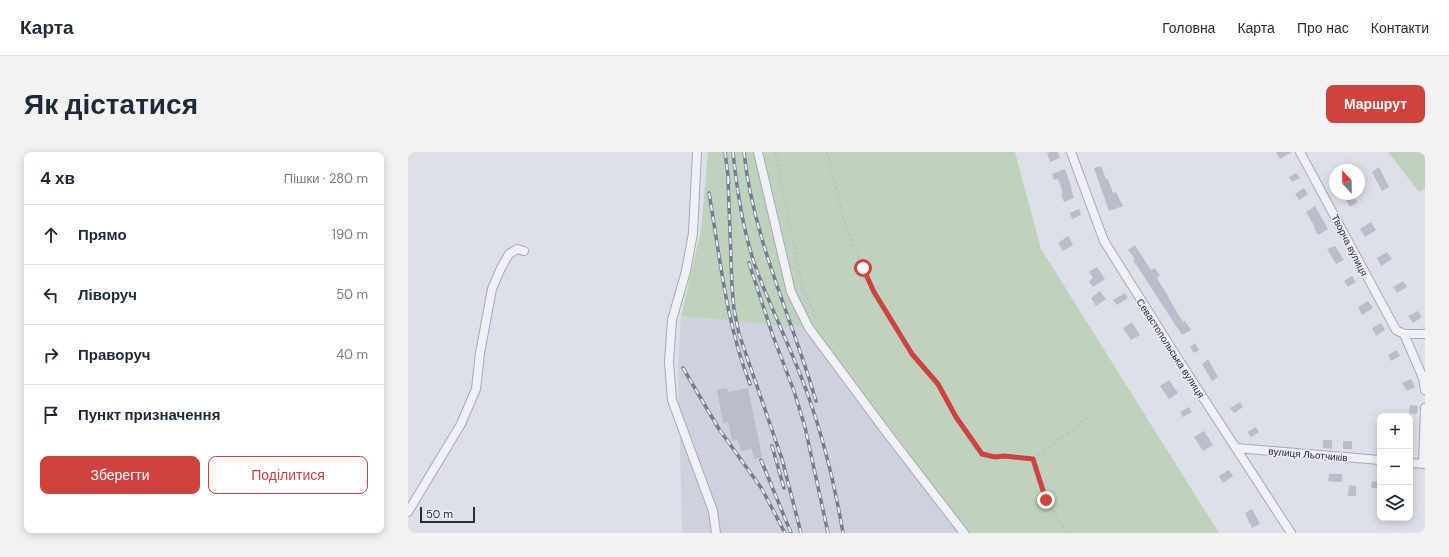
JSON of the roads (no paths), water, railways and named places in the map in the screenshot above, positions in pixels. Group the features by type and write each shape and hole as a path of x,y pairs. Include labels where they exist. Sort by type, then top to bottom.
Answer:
{"street":[{"path":"697,152 693,233 686,271 672,320 669,362 672,400 712,511 716,533"},
{"path":"758,152 791,292 809,328 877,420 964,533"},
{"name":"Севастопольська вулиця","path":"1071,152 1104,241 1180,362 1291,533"},
{"name":"Творча вулиця","path":"1300,152 1396,330 1404,334 1423,378 1425,390"},
{"path":"408,512 461,424 476,389 480,353 492,289 501,268 509,254 516,249 524,251"},
{"path":"1404,334 1425,334"},
{"path":"1413,463 1424,464 1425,408"},
{"name":"вулиця Льотчиків","path":"1236,448 1377,460"},
{"path":"956,523 957,533"}],"railway":[{"path":"725,152 729,183"},
{"path":"733,152 741,212 752,257 814,412 828,463 843,533"},
{"path":"744,152 749,184 764,247 816,401"},
{"path":"728,178 732,286 734,309 739,334 782,459 801,533"},
{"path":"709,193 729,314 750,384"},
{"path":"749,263 773,336 794,391 805,427 828,533"},
{"path":"683,368 719,429 762,489 785,533"},
{"path":"772,446 784,488"},
{"path":"761,460 791,533"}]}
